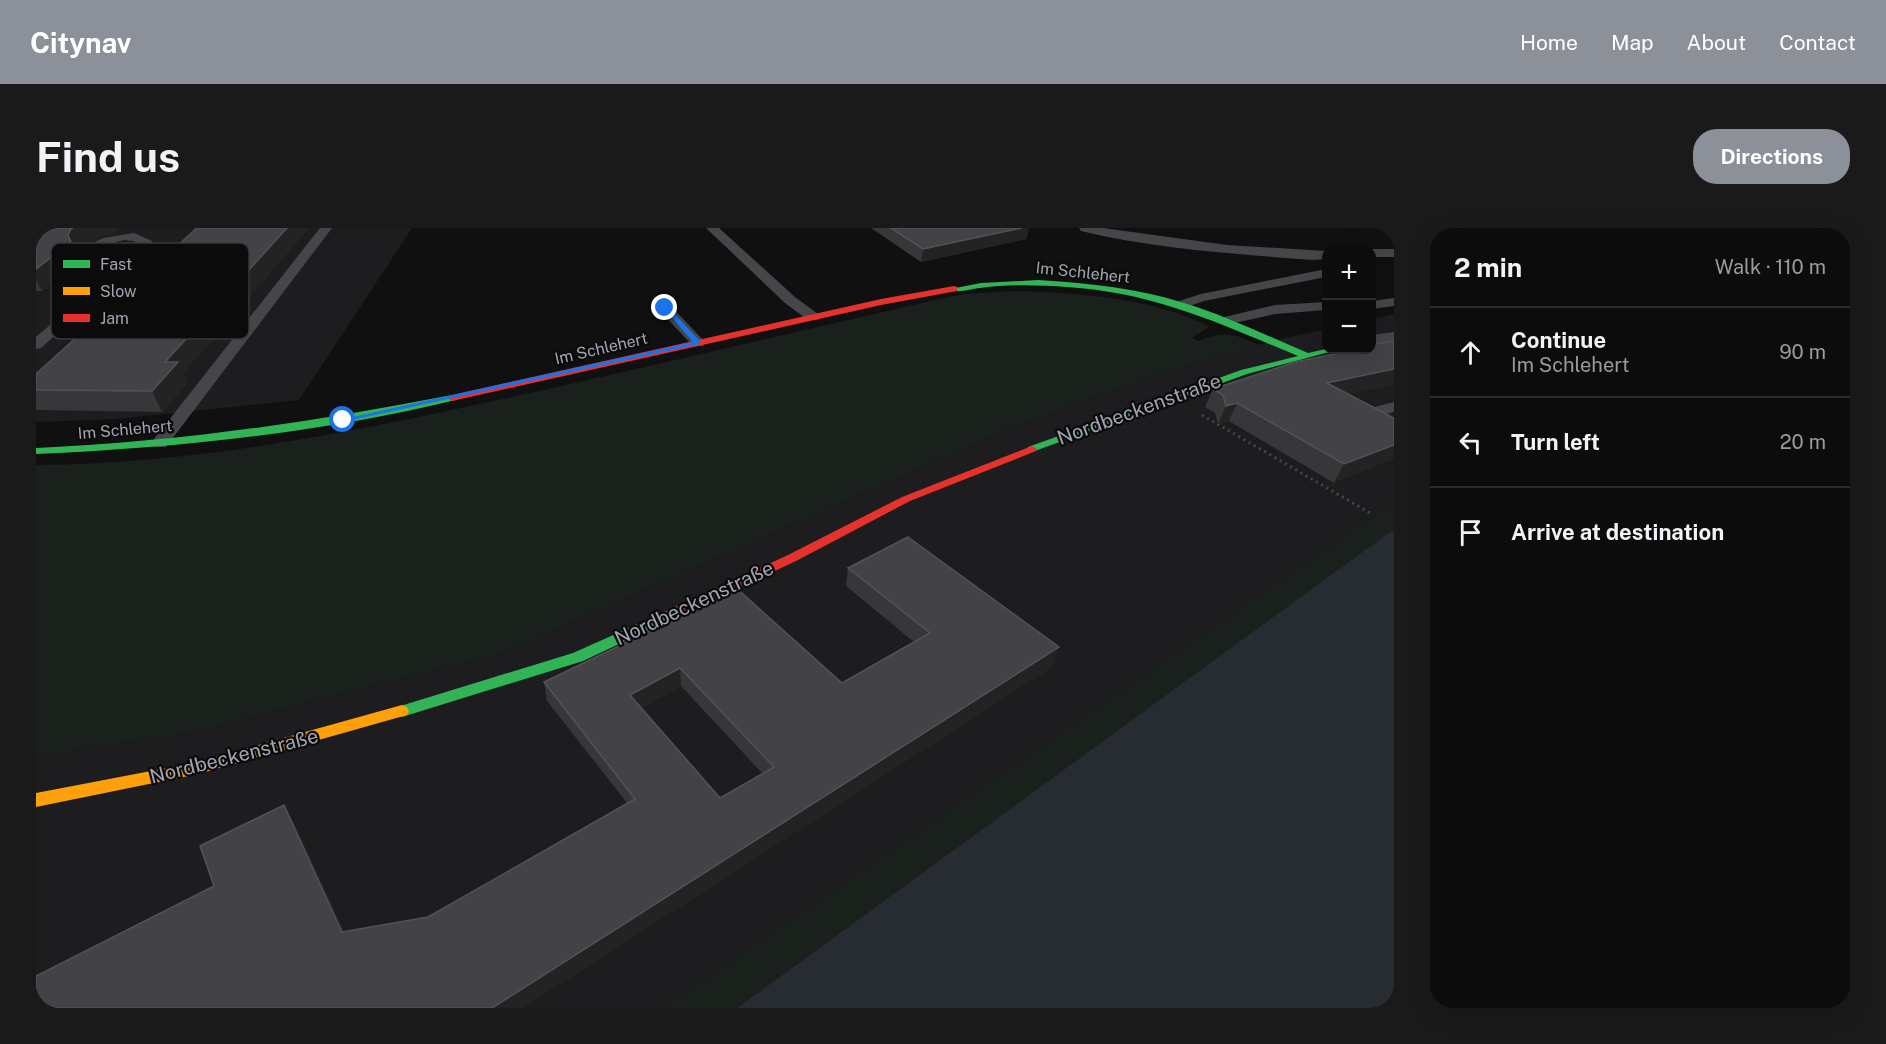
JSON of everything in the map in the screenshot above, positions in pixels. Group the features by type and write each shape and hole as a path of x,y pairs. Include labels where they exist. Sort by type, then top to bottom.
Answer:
{"street":[{"name":"Im Schlehert","path":"36,451 101,449 241,435 343,420 947,289 1008,282 1096,287 1181,305 1305,355"},
{"path":"1376,341 1394,339"},
{"name":"Nordbeckenstraße","path":"36,800 198,768 439,701 578,657 792,558 906,499 1082,429 1170,397 1244,372 1322,352"}],"lane":[{"path":"249,328 326,228"},
{"path":"712,228 813,317"},
{"path":"1085,228 1128,237 1199,247 1322,255"},
{"path":"1139,228 1194,237 1322,249"},
{"path":"101,243 118,238 144,240 147,243"},
{"path":"1376,253 1394,253"},
{"path":"1181,305 1201,298 1322,274"},
{"path":"1376,304 1394,302"},
{"path":"1225,321 1242,315 1300,306 1322,306"},
{"path":"665,308 698,343"},
{"path":"36,345 51,332"},
{"path":"160,443 240,339"},
{"path":"1373,412 1394,407"}],"path":[{"path":"1170,397 1370,513"}],"shaded area":[{"path":"36,228 412,228 299,400 117,419 36,422"},
{"path":"1012,291 1086,295 1139,303 1188,317 1209,327 1192,338 1199,341 1216,335 1229,335 1259,345 1147,378 1009,429 503,653 195,732 36,757 36,465 155,459 332,434 507,398 939,299 964,294"},
{"path":"1394,314 1394,502 664,1008 36,1008 36,757 195,732 503,653 1009,429 1147,378 1272,341 1322,330 1322,354 1376,354 1376,318"},
{"path":"1394,502 1394,530 737,1008 664,1008"},
{"path":"1394,530 1394,1008 737,1008 1386,535"}],"building":[{"path":"36,228 73,228 68,235 71,242 51,243 51,257 36,269"},
{"path":"197,228 287,228 249,270 249,243 180,243"},
{"path":"891,228 1022,228 923,249"},
{"path":"75,339 186,339 165,362 178,362 152,391 36,390 36,374"},
{"path":"1394,341 1394,369 1327,383 1394,418 1394,445 1344,464 1237,403 1226,406 1223,395 1213,389 1295,362 1334,354 1376,354 1376,344"},
{"path":"908,537 1059,647 492,1008 36,1008 36,976 214,886 200,846 284,805 342,932 428,917 635,799 544,682 683,615 680,612 734,586 842,683 930,633 848,568","holes":["680,668 774,767 720,798 630,695"]}],"traffic: fast":[{"path":"954,289 981,285 1038,283 1098,287 1127,292 1181,305 1305,355"},
{"path":"1032,449 1244,372 1322,352"},
{"path":"36,451 141,445 245,434 348,418 452,398"},
{"path":"402,711 578,657 667,616"}],"traffic: slow":[{"path":"36,800 198,768 402,711"}],"traffic: jam":[{"path":"452,398 881,302 954,289"},
{"path":"667,616 792,558 906,499 1032,449"}],"route":[{"path":"343,420 458,397 698,343 665,308"}]}
